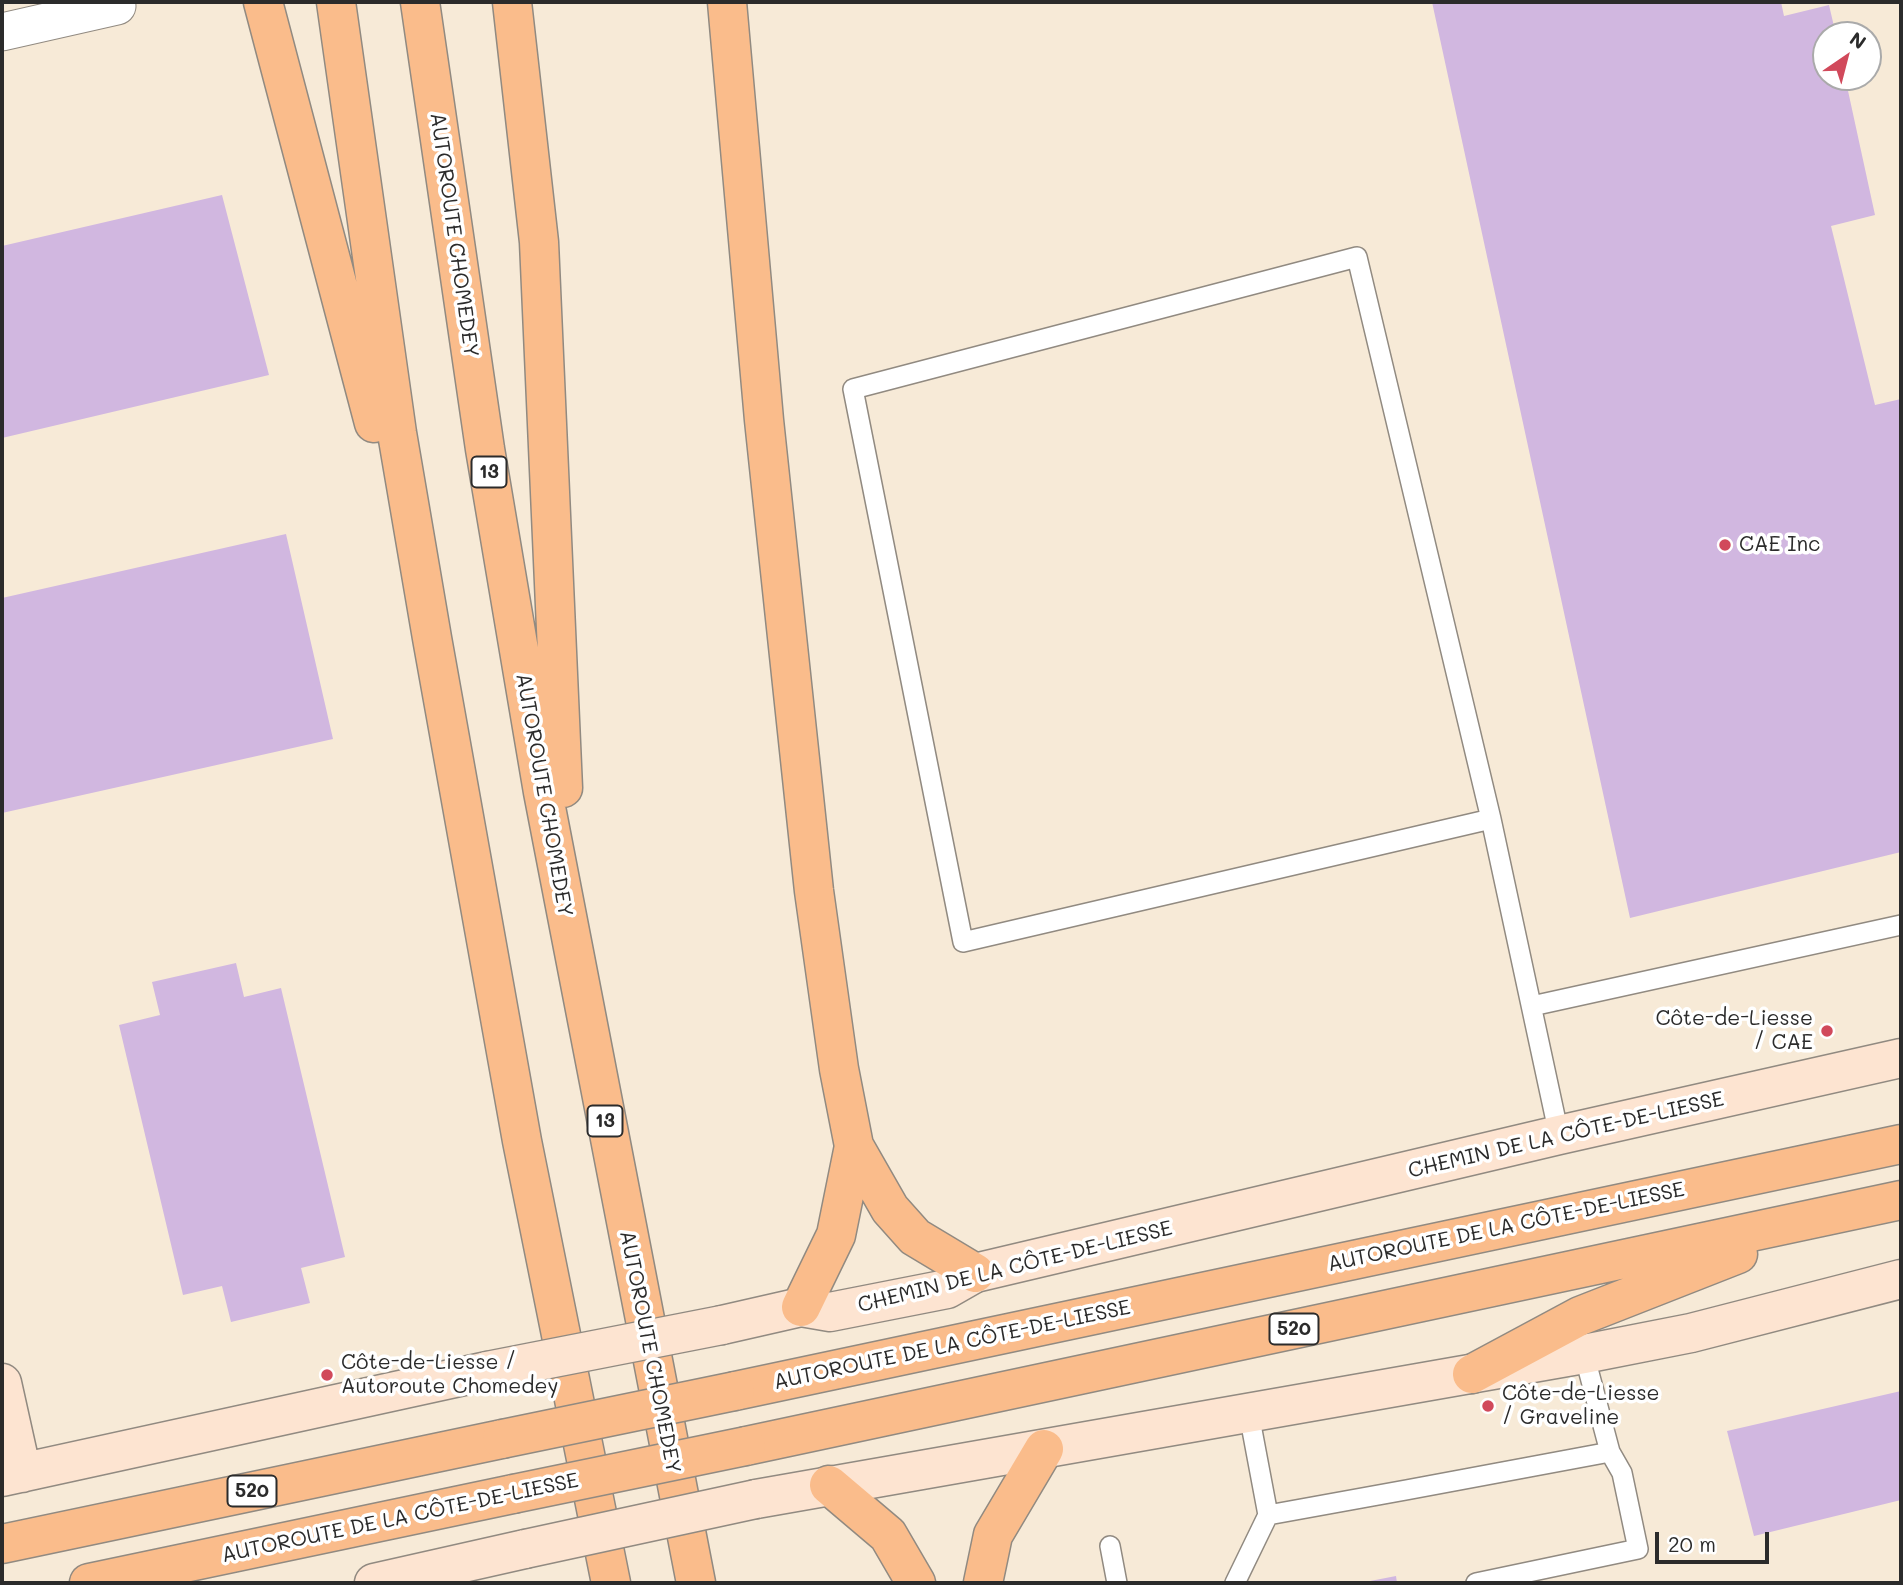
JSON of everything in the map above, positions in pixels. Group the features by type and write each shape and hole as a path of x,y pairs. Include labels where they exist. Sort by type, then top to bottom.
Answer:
{"highway":[{"path":"263,2 432,638"},
{"path":"336,2 395,419 432,638 522,1141 611,1583"},
{"name":"AUTOROUTE CHOMEDEY","path":"420,2 485,449 570,941 696,1583"},
{"path":"512,2 539,243 570,941"},
{"path":"727,2 764,420 814,891 839,1069 854,1146 890,1209 905,1229 975,1273"},
{"name":"AUTOROUTE DE LA CÔTE-DE-LIESSE","path":"2,1544 1901,1144"},
{"path":"801,1307 836,1235 854,1146"},
{"name":"AUTOROUTE DE LA CÔTE-DE-LIESSE","path":"89,1583 1901,1200"},
{"path":"1472,1374 1580,1316 1842,1213"},
{"path":"984,1583 993,1535 1044,1449"},
{"path":"829,1485 888,1535 916,1583"}],"main road":[{"name":"CHEMIN DE LA CÔTE-DE-LIESSE","path":"12,1475 487,1371 801,1307 830,1312 947,1289 975,1273 1559,1135 1901,1058"},
{"path":"374,1583 829,1485 1249,1414 1691,1333 1901,1279"},
{"path":"2,1383 12,1475"}],"street":[{"path":"2,32 117,6"}],"lane":[{"path":"1491,818 962,942 853,389 1357,257 1491,818 1559,1135"},
{"path":"1532,1006 1901,925"},
{"path":"1476,1583 1638,1549 1622,1473 1611,1452 1584,1354"},
{"path":"1235,1583 1268,1515 1249,1414"},
{"path":"1268,1515 1611,1452"},
{"path":"1110,1546 1117,1583"}],"building":[{"name":"CAE Inc","path":"1432,2 1781,2 1784,16 1829,5 1833,21 1812,21 1812,91 1848,91 1875,215 1831,226 1875,405 1901,399 1901,852 1630,918"},
{"path":"222,195 269,375 2,438 2,246"},
{"path":"286,534 333,739 2,813 2,598"},
{"path":"236,963 244,997 281,988 345,1257 301,1268 310,1303 231,1322 222,1286 183,1295 119,1025 160,1015 152,982"},
{"path":"1901,1391 1901,1500 1754,1536 1727,1431"},
{"path":"1396,1576 1397,1583 1365,1583 1365,1582"}],"place":[{"name":"CAE Inc","path":"1725,545"},
{"name":"Côte-de-Liesse / CAE","path":"1827,1031"},
{"name":"Côte-de-Liesse / Autoroute Chomedey","path":"327,1375"},
{"name":"Côte-de-Liesse / Graveline","path":"1488,1406"}]}
